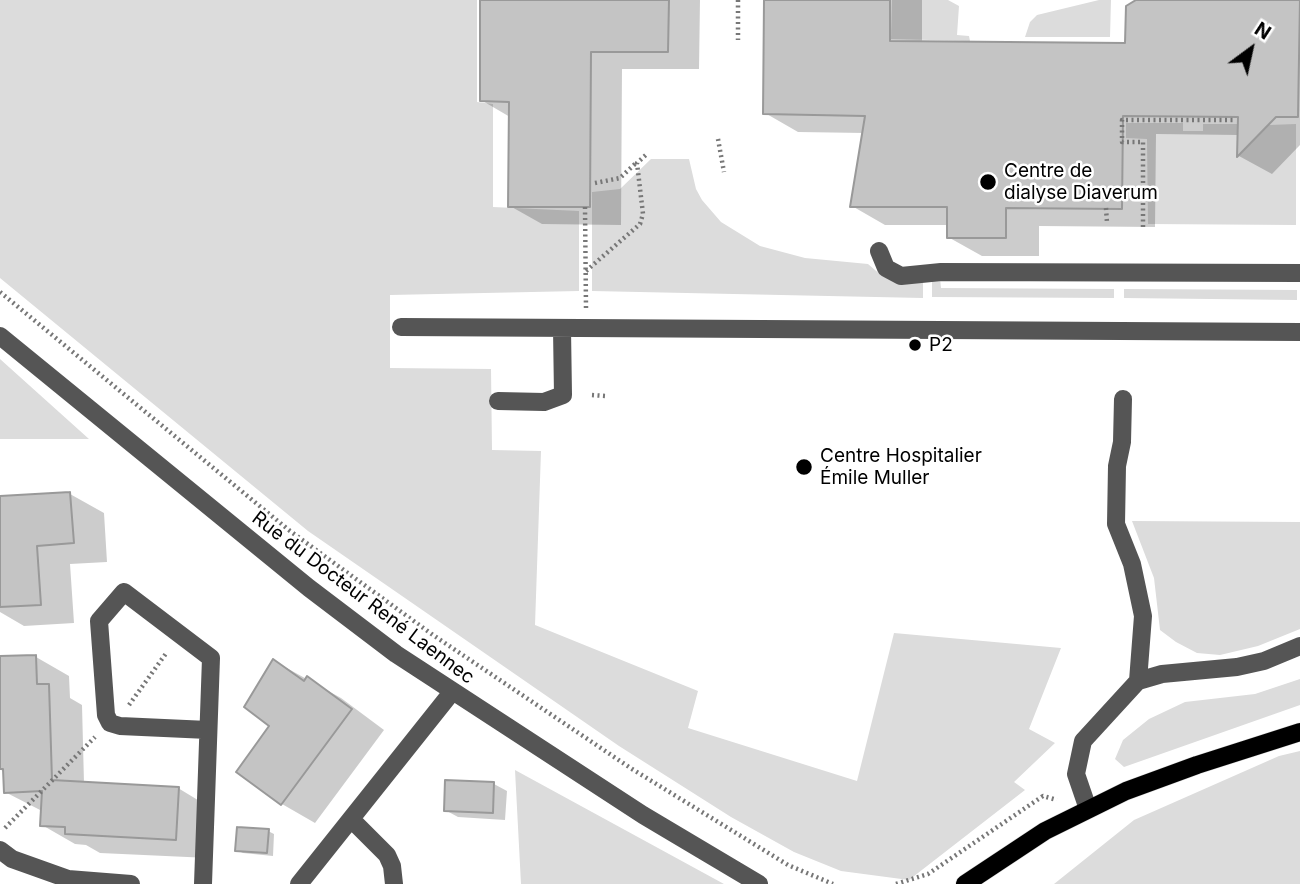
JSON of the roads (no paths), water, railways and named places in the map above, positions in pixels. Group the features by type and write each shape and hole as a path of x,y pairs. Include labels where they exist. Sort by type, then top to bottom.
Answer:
{"main road":[{"path":"965,884 1045,831 1088,809 1197,765 1300,732"},
{"path":"985,884 998,864"}],"street":[{"path":"879,251 886,268 901,276 941,272 1300,273"},
{"path":"401,327 1300,332"},
{"path":"498,401 544,402 562,395 562,329"},
{"name":"Rue du Docteur René Laennec","path":"0,336 309,588 452,692 643,815 759,884"},
{"path":"1123,399 1115,517 1118,535 1138,586 1143,616 1138,681"},
{"path":"203,884 211,658 124,592 99,621 106,715 110,723 120,726 208,730"},
{"path":"1088,809 1076,775 1083,741 1138,681 1162,674 1237,667 1264,661 1300,646"},
{"path":"299,884 452,692"},
{"path":"352,820 387,855 392,866 394,884"},
{"path":"0,850 12,859 68,879 131,884"}],"place":[{"name":"Centre de dialyse Diaverum","path":"988,182"},
{"name":"P2","path":"915,345"},
{"name":"Centre Hospitalier Émile Muller","path":"804,467"}]}
